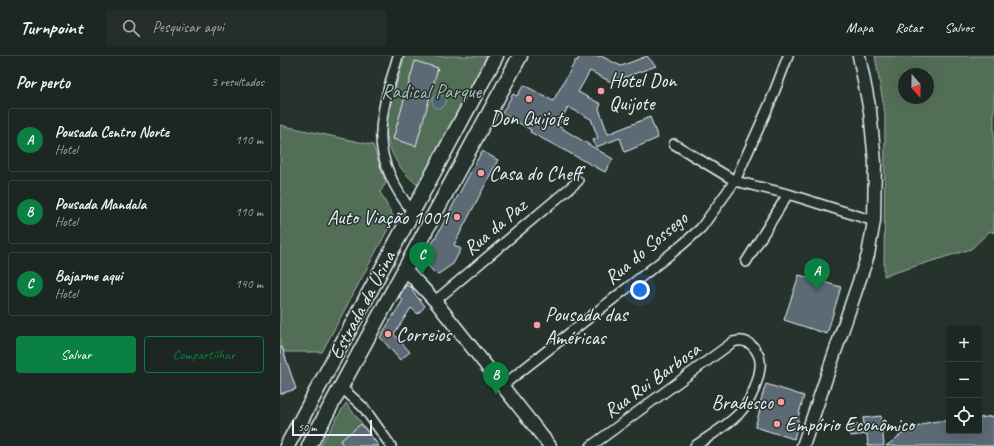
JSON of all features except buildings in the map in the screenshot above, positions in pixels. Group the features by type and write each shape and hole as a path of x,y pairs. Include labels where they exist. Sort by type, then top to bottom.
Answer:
{"main road":[{"name":"Estrada da Usina","path":"287,446 496,56"},
{"name":"Estrada da Usina","path":"309,446 520,56"},
{"path":"346,338 352,347 358,346 364,342"},
{"path":"336,357 346,351 350,354 354,362"}],"street":[{"path":"398,56 388,92 381,130 381,142 385,160 395,184 413,212"},
{"name":"Rua do Sossego","path":"502,386 682,245 701,228 735,181 770,103 788,56"},
{"path":"803,446 868,255 874,221 875,162 870,111 859,56"},
{"path":"674,144 735,181 788,194 874,221"},
{"name":"Rua da Paz","path":"435,301 578,181"},
{"path":"746,262 788,194"},
{"path":"404,268 435,301 550,446"},
{"name":"Rua Rui Barbosa","path":"591,446 733,342 740,340 745,341 754,348 761,358 761,367 755,390 749,402 740,414 695,446"},
{"path":"341,387 364,408 391,446"}],"green space":[{"name":"Radical Parque","path":"405,56 489,56 420,187 407,175 397,162 390,148 386,131 390,106"},
{"path":"875,56 994,56 994,233 990,231 971,249 884,276 885,114"},
{"path":"280,125 373,145 386,183 380,192 394,218 322,352 286,352 280,348"},
{"path":"346,403 379,446 320,446"}],"water":[{"path":"436,94 442,94 446,98 446,104 442,108 436,108 432,104 432,98"}],"place":[{"name":"Hotel Don Quijote","path":"601,91"},
{"name":"Don Quijote","path":"529,99"},
{"name":"Casa do Cheff","path":"481,173"},
{"name":"Auto Viação 1001","path":"457,217"},
{"name":"Bajarme aqui","path":"422,275"},
{"name":"Pousada Centro Norte","path":"817,291"},
{"name":"Pousada das Américas","path":"537,325"},
{"name":"Correios","path":"388,334"},
{"name":"Pousada Mandala","path":"496,395"},
{"name":"Bradesco","path":"781,402"},
{"name":"Empório Econômico","path":"777,424"}]}
